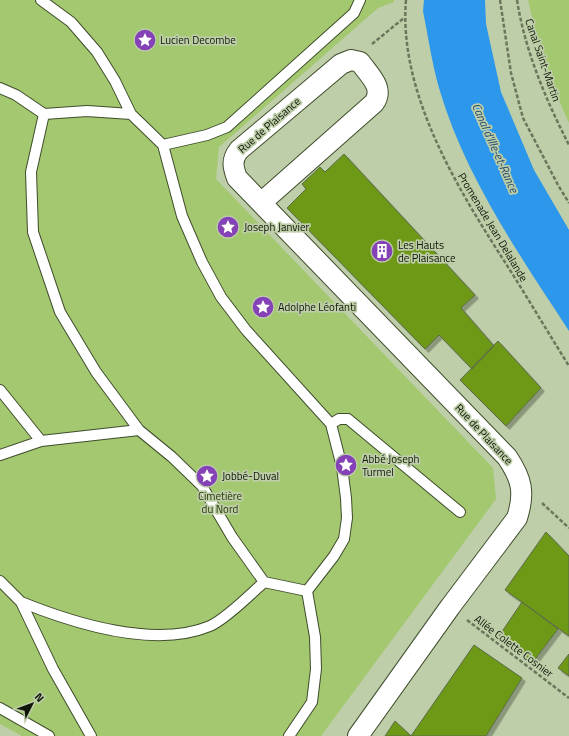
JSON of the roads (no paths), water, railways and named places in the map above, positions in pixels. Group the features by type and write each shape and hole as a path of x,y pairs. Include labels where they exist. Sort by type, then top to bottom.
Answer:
{"street":[{"name":"Rue de Plaisance","path":"262,202 374,103 379,96 379,88 360,62 351,60 341,64 239,150 234,157 233,168 237,178 262,202 507,457 517,471 522,490 523,501 517,518 450,607 358,736"}],"lane":[{"path":"41,0 71,22 97,52 131,114 162,145 182,216 202,262 221,297 246,330 331,424 342,467 347,518 344,539 334,556 307,591 315,637 316,669 312,702 289,736"},
{"path":"162,145 207,136 227,127 354,13 360,0"},
{"path":"0,88 16,95 44,114 87,111 131,114"},
{"path":"44,114 31,172 33,232 60,312 96,372 139,430 172,457 202,486 232,537 264,582 307,591"},
{"path":"0,390 41,441"},
{"path":"331,424 339,419 348,419 460,512"},
{"path":"0,455 41,441 139,430"},
{"path":"0,581 21,602 53,669 91,736"},
{"path":"21,602 58,617 92,627 164,635 210,626 239,605 264,582"},
{"path":"0,708 49,736"}],"water":[{"name":"Canal d'Ille-et-Rance","path":"424,0 485,0 486,24 501,92 534,170 569,230 569,331 495,214 463,153 439,88 423,11"}],"place":[{"name":"Lucien Decombe","path":"145,40"},
{"name":"Joseph Janvier","path":"228,227"},
{"name":"Les Hauts de Plaisance","path":"382,251"},
{"name":"Adolphe Léofanti","path":"263,307"},
{"name":"Abbé Joseph Turmel","path":"346,465"},
{"name":"Jobbé-Duval","path":"207,476"}],"park label":[{"name":"Cimetière du Nord","path":"220,502"}]}
